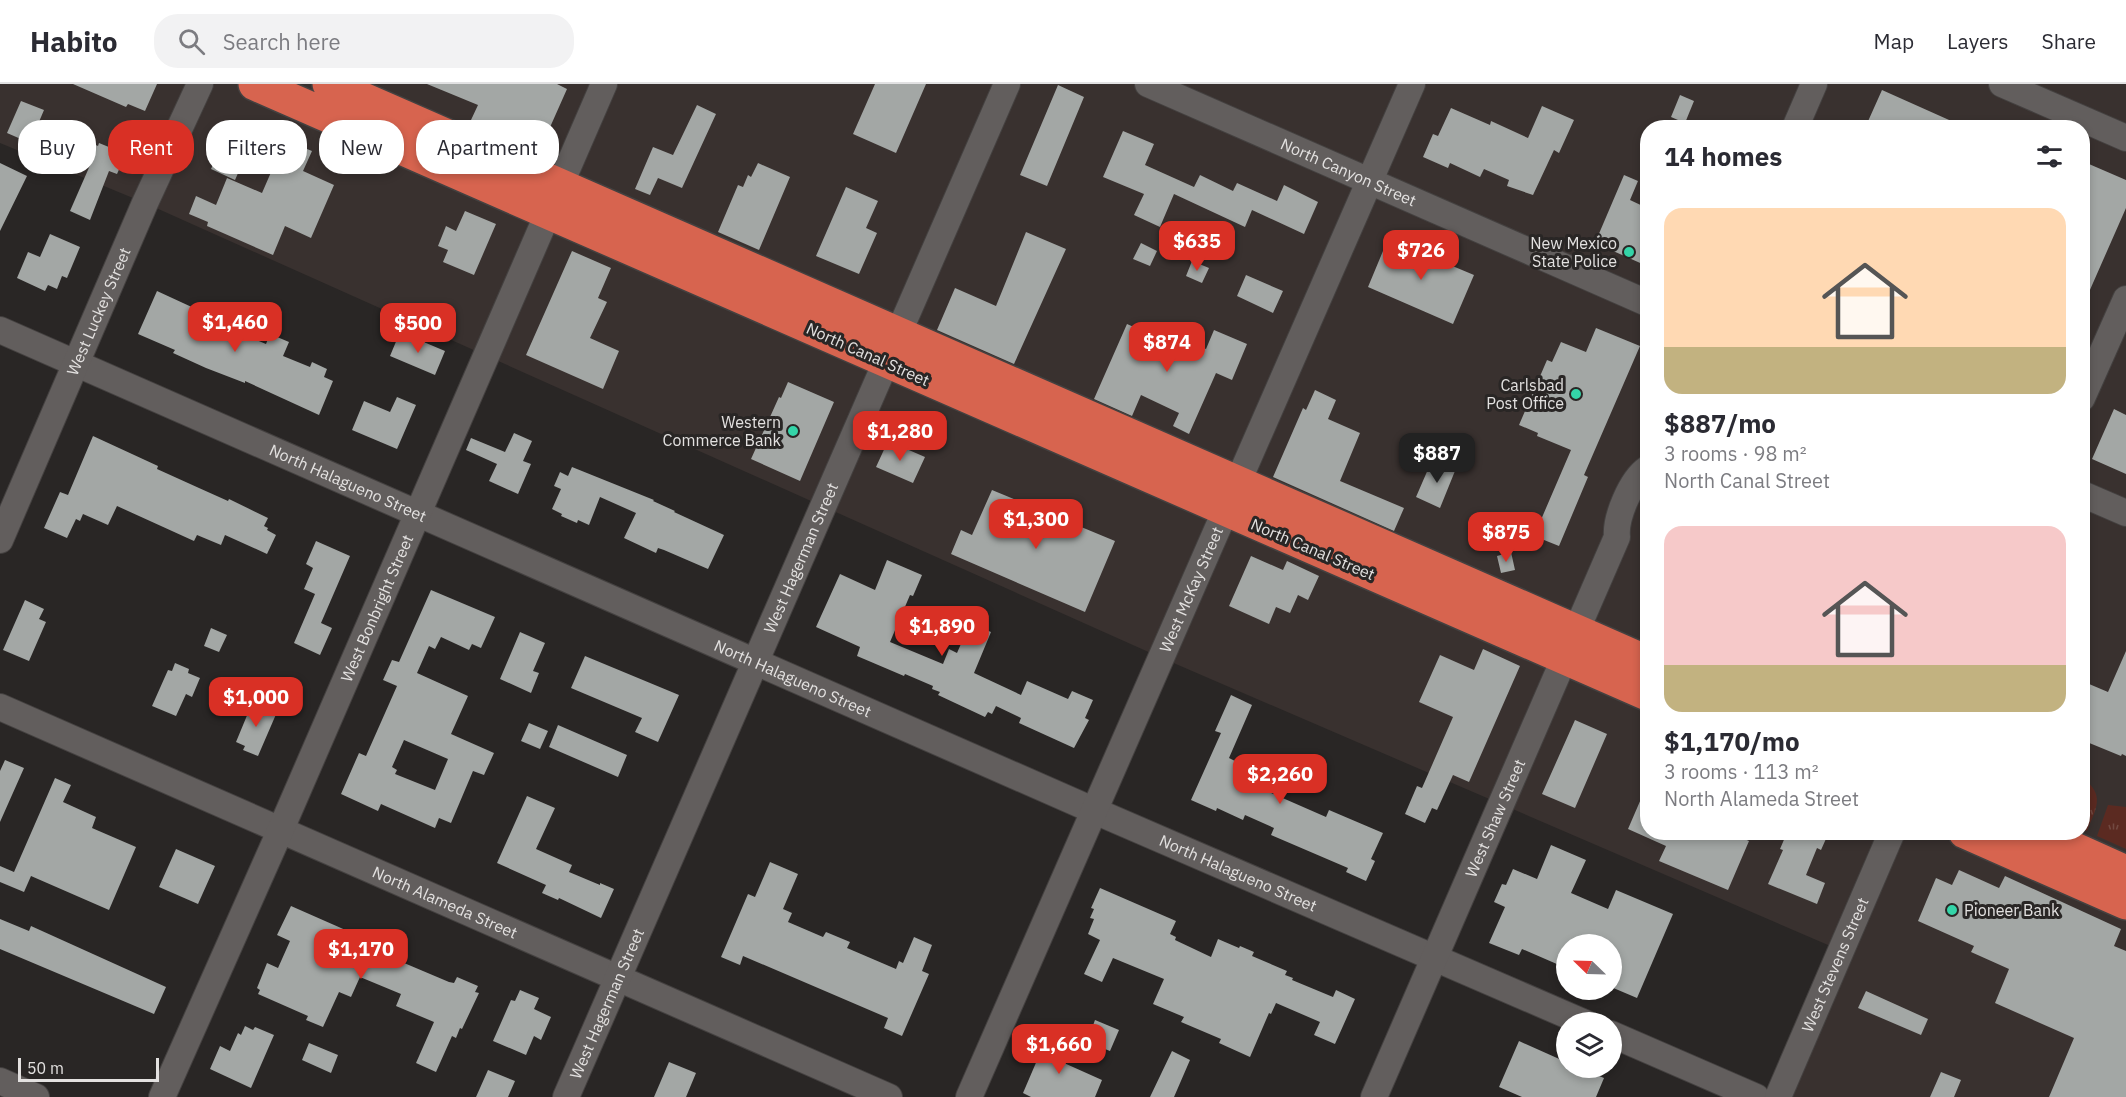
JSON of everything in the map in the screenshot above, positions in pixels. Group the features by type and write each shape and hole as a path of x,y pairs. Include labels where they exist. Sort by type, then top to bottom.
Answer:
{"highway":[{"name":"North Canal Street","path":"255,84 554,200 1232,496 1570,644 1640,689"},
{"name":"North Canal Street","path":"329,84 554,200"},
{"name":"North Canal Street","path":"1570,644 1640,660"},
{"path":"1983,840 2126,903"},
{"path":"2055,840 2126,872"}],"street":[{"name":"West Luckey Street","path":"0,540 145,203 200,84"},
{"name":"West Bonbright Street","path":"162,1097 281,829 604,84"},
{"name":"West Hagerman Street","path":"566,1097 1007,84"},
{"name":"North Canyon Street","path":"1148,84 1640,300"},
{"name":"West McKay Street","path":"969,1097 1412,84"},
{"path":"1798,120 1814,84"},
{"path":"2002,84 2085,120"},
{"path":"2090,122 2126,138"},
{"path":"2090,380 2126,299"},
{"name":"North Halagueno Street","path":"0,330 1095,812 1559,1012"},
{"name":"West Shaw Street","path":"1374,1097 1617,537 1616,525 1637,476 1640,474"},
{"path":"2090,497 2126,513"},
{"name":"West Shaw Street","path":"1617,537 1629,531 1640,506"},
{"name":"North Alameda Street","path":"0,707 889,1097"},
{"name":"West Stevens Street","path":"1778,1097 1889,840"},
{"path":"1622,1039 1756,1097"},
{"path":"0,1081 36,1097"}],"shaded area":[{"path":"0,84 2126,84 2126,1097 1778,1097 1842,951 1162,658 145,203 75,174 96,174 96,120 18,120 18,150 0,143"}],"green space":[{"path":"2090,785 2097,796 2096,809 2090,824"},
{"path":"2108,805 2126,807 2126,849 2097,836"}],"building":[{"path":"73,84 157,84 145,111 128,104 126,107"},
{"path":"427,84 557,84 567,89 553,120 471,120 478,105"},
{"path":"875,84 926,84 896,153 853,134"},
{"path":"1058,85 1084,97 1047,186 1020,175"},
{"path":"1882,90 1949,120 1869,120"},
{"path":"1680,95 1694,101 1686,120 1671,117"},
{"path":"21,101 44,110 40,120 18,120 18,138 7,133"},
{"path":"697,105 716,114 682,188 658,178 650,195 635,189 653,147 673,155"},
{"path":"1542,106 1574,120 1559,153 1554,150 1533,195 1507,186 1509,180 1484,169 1480,177 1450,163 1448,168 1423,157 1433,134 1438,136 1451,108 1490,125 1491,121 1528,138"},
{"path":"1123,131 1154,144 1145,165 1194,187 1200,175 1233,191 1237,183 1277,201 1284,185 1318,202 1304,234 1252,210 1245,227 1174,194 1160,227 1134,215 1144,194 1103,177"},
{"path":"99,143 108,147 108,174 90,220 70,211 86,174 96,174 96,145 98,146"},
{"path":"307,149 312,151 307,162"},
{"path":"0,163 18,172 18,174 27,176 0,231"},
{"path":"758,163 790,177 759,250 718,232 738,185 743,187 748,175 751,177"},
{"path":"2090,164 2126,180 2126,208 2090,290"},
{"path":"307,173 334,185 311,238 285,226 273,255 207,226 208,222 189,214 196,196 216,205 227,178 262,193 270,174"},
{"path":"222,174 238,174 235,180"},
{"path":"1624,175 1638,181 1630,200 1640,205 1640,263 1595,243"},
{"path":"846,187 878,201 866,228 877,233 859,274 816,256"},
{"path":"465,211 496,224 474,275 443,262 448,250 438,246 446,226 456,231"},
{"path":"1026,232 1066,249 1014,364 937,330 955,288 996,306"},
{"path":"50,234 80,247 67,278 62,276 57,289 48,285 45,291 17,278 28,252 40,257"},
{"path":"1388,239 1474,275 1453,324 1368,287"},
{"path":"1141,243 1157,251 1150,266 1133,259"},
{"path":"572,251 611,268 598,298 607,302 590,338 619,351 603,389 526,355"},
{"path":"1192,261 1209,268 1202,283 1186,276"},
{"path":"1246,275 1283,291 1273,313 1237,296"},
{"path":"157,291 222,321 220,325 266,344 270,334 289,342 283,356 310,367 312,362 327,369 324,377 333,381 319,415 245,381 245,383 206,368 173,353 175,350 138,334"},
{"path":"1127,324 1181,348 1185,340 1206,349 1214,330 1247,344 1232,380 1216,373 1189,434 1173,426 1179,413 1141,395 1132,416 1094,399"},
{"name":"Carlsbad Post Office","path":"1596,328 1640,346 1584,475 1588,477 1559,546 1534,536 1571,450 1537,436 1538,433 1519,425 1547,360 1552,362 1561,342 1586,352"},
{"path":"400,332 445,351 435,375 390,356"},
{"name":"Western Commerce Bank","path":"788,382 834,402 800,481 751,459"},
{"path":"1315,390 1336,400 1328,419 1360,433 1340,481 1404,508 1394,531 1273,477 1303,408 1306,410"},
{"path":"397,397 416,405 397,449 352,430 364,401 390,412"},
{"path":"2114,409 2126,415 2126,474 2092,459"},
{"path":"514,433 532,441 523,461 531,464 518,494 489,481 497,464 466,450 471,438 505,452"},
{"path":"93,436 158,466 157,469 268,518 264,526 276,535 267,554 225,535 221,545 197,535 194,541 117,506 108,525 83,514 80,521 76,519 67,538 44,528 60,492 68,495"},
{"path":"888,441 925,457 913,483 876,467"},
{"path":"1443,460 1457,466 1440,508 1416,497 1429,467 1438,471"},
{"path":"572,467 654,500 724,535 708,569 658,548 656,553 624,538 636,513 600,497 589,525 561,516 562,514 552,509 561,489 554,486 560,472 568,476"},
{"path":"992,490 1115,541 1085,612 951,554 961,530 972,535"},
{"path":"316,541 350,556 321,623 332,628 320,655 294,643 315,594 304,589 313,568 306,564"},
{"path":"1511,552 1515,570 1501,573 1497,556"},
{"path":"1251,556 1283,570 1287,561 1319,576 1308,600 1298,595 1290,613 1276,607 1269,624 1229,606"},
{"path":"887,560 922,575 913,596 910,595 890,642 943,664 949,649 957,653 970,623 991,632 974,673 1021,695 1027,681 1068,699 1072,691 1093,700 1085,718 1089,720 1074,748 1019,723 1021,718 996,706 992,714 988,712 985,717 938,695 940,692 932,689 933,686 857,656 860,647 816,627 840,574 875,590"},
{"path":"431,590 495,617 481,648 472,644 469,650 441,637 435,649 429,646 417,673 468,696 451,734 494,753 484,775 473,771 451,823 439,818 435,828 381,804 378,811 341,794 359,753 366,756 397,686 383,680 392,660 399,662","holes":["404,740 448,759 435,790 395,774 397,770 392,767"]},
{"path":"25,600 44,609 39,619 46,622 29,661 3,650"},
{"path":"211,628 227,635 219,652 204,646"},
{"path":"520,632 545,643 533,671 539,673 531,693 500,679"},
{"path":"1483,649 1520,666 1469,782 1453,775 1437,810 1432,808 1425,823 1405,814 1417,786 1422,788 1453,717 1419,702 1440,655 1474,670"},
{"path":"2126,651 2126,756 2090,743 2090,684 2108,692"},
{"path":"585,656 679,695 658,742 635,732 642,718 571,688"},
{"path":"175,663 189,669 188,673 200,678 192,697 186,694 176,716 152,706 168,670 172,671"},
{"path":"1231,695 1252,705 1229,758 1237,762 1235,767 1273,783 1269,792 1326,817 1329,810 1383,833 1371,859 1375,861 1366,881 1346,872 1348,868 1271,835 1274,828 1245,815 1243,820 1217,808 1216,811 1191,800 1221,733 1215,731"},
{"path":"253,701 277,712 258,756 243,750 245,746 236,742"},
{"path":"1575,720 1607,734 1575,808 1542,794"},
{"path":"529,723 548,731 540,749 521,741"},
{"path":"558,725 627,755 618,777 549,747"},
{"path":"5,760 24,768 0,822 0,771"},
{"path":"55,778 71,785 63,802 96,817 92,828 136,847 109,910 31,876 24,892 0,882 0,866 14,872"},
{"path":"527,796 555,808 536,849 572,865 569,872 614,889 601,918 559,898 558,900 542,893 546,885 497,863"},
{"path":"1640,801 1640,834 1628,829"},
{"path":"1653,840 1749,841 1728,890 1659,861 1666,846"},
{"path":"1784,840 1825,840 1821,850 1817,848 1806,875 1825,883 1817,904 1768,884 1783,850 1780,849"},
{"path":"1551,845 1586,860 1571,893 1608,909 1616,890 1673,914 1637,998 1622,992 1622,934 1556,934 1556,964 1522,949 1519,955 1489,943 1505,907 1494,902 1502,884 1506,885 1513,869 1537,879"},
{"path":"176,849 215,866 198,904 159,887"},
{"path":"770,862 798,874 783,909 792,913 788,922 823,937 826,932 850,942 847,948 896,969 899,961 903,963 914,937 932,945 922,971 929,974 902,1036 884,1028 888,1018 743,956 740,965 721,957 748,894 755,897"},
{"path":"1959,870 1999,888 2005,876 2121,929 2114,946 2126,951 2126,1097 2049,1097 2074,1038 1995,1003 2009,969 1971,952 1974,946 1918,921 1936,878 1952,885"},
{"path":"1100,888 1176,921 1170,934 1176,937 1175,940 1211,957 1218,939 1254,952 1252,956 1287,971 1285,975 1293,978 1292,980 1333,997 1336,990 1355,999 1335,1044 1314,1035 1320,1022 1276,1003 1271,1014 1269,1013 1250,1057 1219,1043 1221,1039 1181,1022 1184,1017 1153,1004 1164,979 1113,958 1102,982 1084,974 1100,940 1088,934 1094,919 1090,918 1094,909 1091,908"},
{"path":"291,906 400,954 397,960 449,982 454,983 457,977 478,986 475,992 479,993 462,1029 460,1028 456,1038 452,1036 436,1072 416,1063 434,1022 396,1006 401,994 360,977 351,997 339,992 323,1027 306,1020 308,1016 258,994 260,990 257,988 267,963 278,968 290,941 277,935"},
{"path":"0,919 29,931 31,926 166,987 154,1014 0,949"},
{"path":"520,990 539,998 534,1009 551,1017 541,1040 534,1036 526,1055 493,1041 511,1000 515,1001"},
{"path":"1866,991 1928,1019 1921,1035 1858,1008"},
{"path":"1095,1020 1119,1030 1110,1051 1087,1042"},
{"path":"245,1026 253,1030 255,1027 274,1035 251,1088 210,1069 220,1046 230,1051 238,1033 241,1035"},
{"path":"1047,1037 1071,1047 1064,1063 1102,1080 1095,1097 1031,1097 1023,1093"},
{"path":"1519,1041 1556,1058 1556,1078 1604,1078 1596,1097 1522,1097 1499,1087"},
{"path":"309,1043 338,1055 331,1073 302,1060"},
{"path":"1172,1051 1190,1060 1174,1097 1150,1097"},
{"path":"669,1062 696,1073 686,1097 654,1097"},
{"path":"488,1070 515,1081 508,1097 476,1097"},
{"path":"1941,1072 1961,1080 1954,1097 1930,1097"}],"place":[{"name":"New Mexico State Police","path":"1629,252"},
{"name":"Carlsbad Post Office","path":"1576,394"},
{"name":"Western Commerce Bank","path":"793,431"},
{"name":"Pioneer Bank","path":"1952,910"}]}
